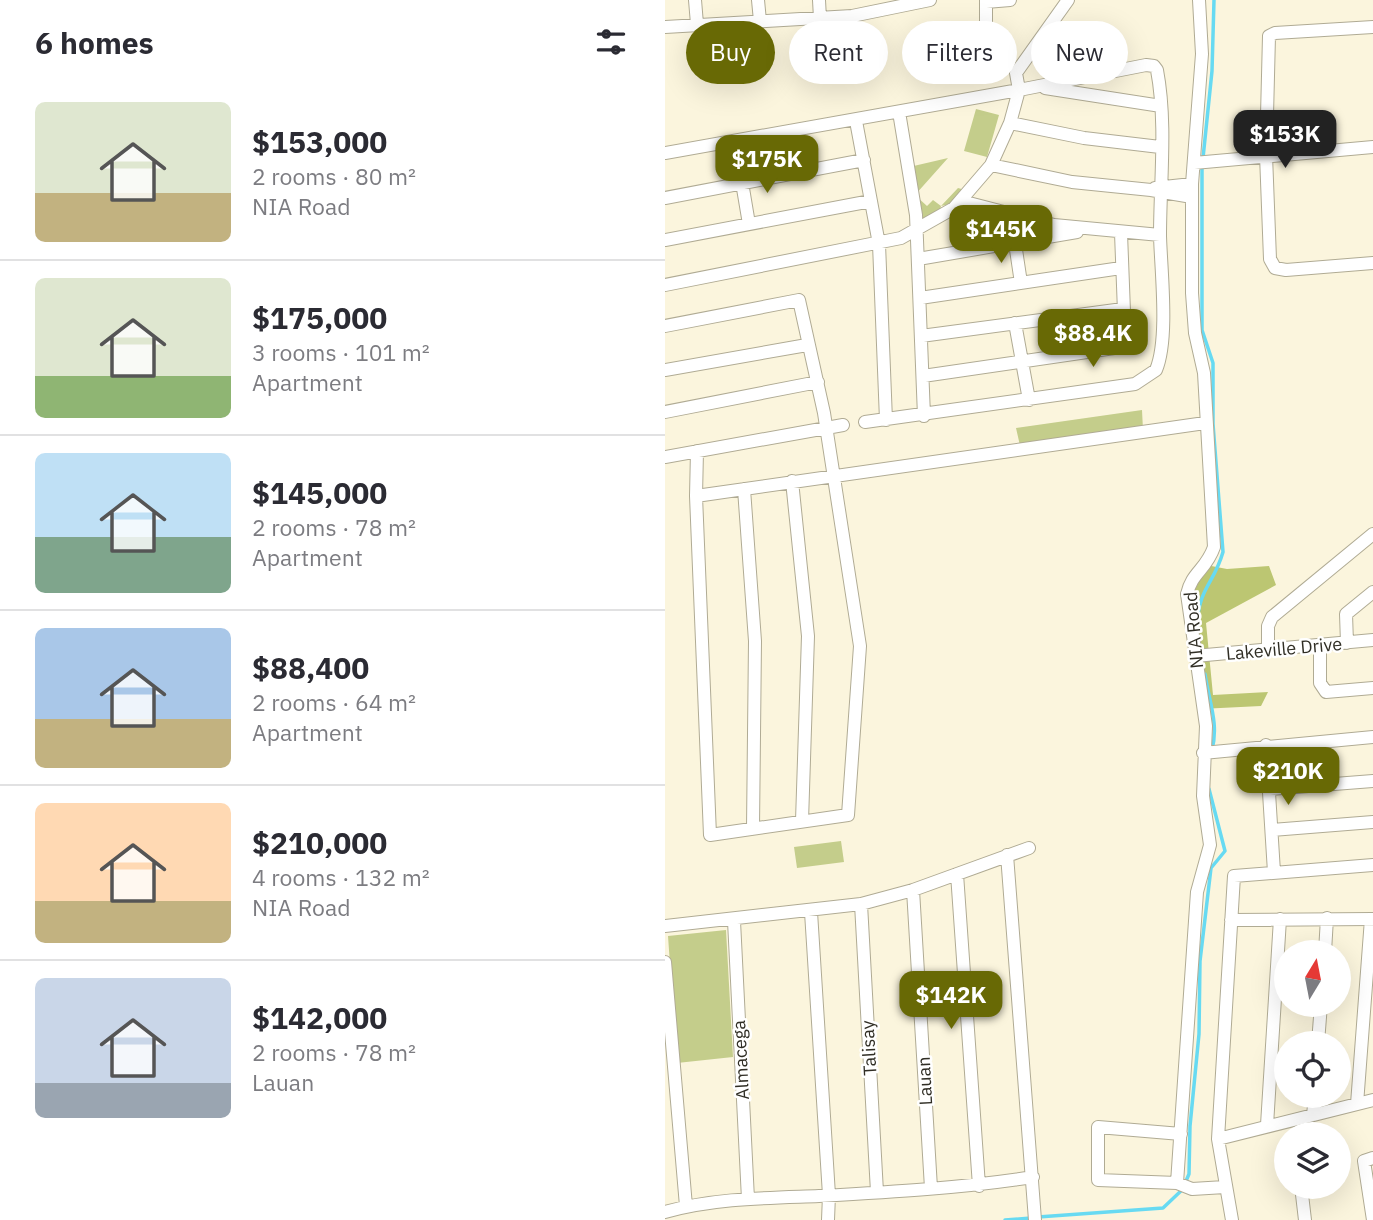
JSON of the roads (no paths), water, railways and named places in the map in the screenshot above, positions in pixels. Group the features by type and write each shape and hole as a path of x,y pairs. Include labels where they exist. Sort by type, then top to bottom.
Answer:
{"street":[{"path":"695,0 697,21"},
{"path":"758,0 760,21 820,18 871,6 930,0"},
{"path":"819,0 820,21"},
{"path":"986,21 986,1 1010,0"},
{"path":"665,285 879,244 918,231 961,201 992,165 1010,123 1019,90 1016,73 1068,0"},
{"name":"NIA Road","path":"1177,1183 1197,892 1210,845 1203,796 1208,753 1206,726 1187,594 1191,578 1208,564 1214,547 1204,373 1195,332 1192,293 1192,191 1202,54 1199,0"},
{"path":"665,27 686,25"},
{"path":"1373,27 1275,33 1269,36 1266,155 1270,259 1275,268 1286,270 1373,263"},
{"path":"665,153 856,121 1151,65 1157,70 1161,106 1157,190 1161,344 1156,370 1135,384 924,416 866,422"},
{"path":"1038,87 1161,106"},
{"path":"899,113 918,231 924,416"},
{"path":"856,121 879,244 886,420"},
{"path":"1010,123 1084,138 1160,147"},
{"path":"736,141 749,224"},
{"path":"1194,163 1373,147"},
{"path":"665,198 864,160"},
{"path":"992,165 1072,182 1192,191"},
{"path":"665,240 871,201"},
{"path":"961,201 1001,213 1089,230 1160,235"},
{"path":"918,259 1089,230"},
{"path":"923,376 1121,346 1125,338 1121,233"},
{"path":"1015,243 1021,283"},
{"path":"920,298 1121,268"},
{"path":"665,326 799,300 807,345 818,382 860,646 848,815 710,835 696,496 697,450"},
{"path":"921,336 1123,309"},
{"path":"1015,323 1029,400"},
{"path":"665,370 807,345"},
{"path":"665,412 818,382"},
{"path":"696,496 833,475 997,455 1205,423"},
{"path":"665,457 843,425"},
{"path":"792,481 808,636 802,821"},
{"path":"744,489 755,641 753,828"},
{"path":"1268,649 1268,626 1272,617 1373,534"},
{"path":"1346,643 1346,614 1373,592"},
{"name":"Lakeville Drive","path":"1195,656 1373,640"},
{"path":"1320,645 1320,683 1326,692 1373,688"},
{"path":"1208,753 1266,745 1373,737"},
{"path":"1266,745 1274,872"},
{"path":"1270,789 1373,781"},
{"path":"1272,830 1373,822"},
{"path":"665,926 734,921 861,904 913,890 1029,848"},
{"path":"1007,855 1035,1217"},
{"path":"1231,1220 1218,1139 1234,876 1373,865"},
{"path":"957,874 979,1186"},
{"name":"Lauan","path":"913,890 931,1188"},
{"name":"Talisay","path":"861,904 877,1192"},
{"path":"811,912 829,1195 828,1220"},
{"path":"1326,940 1327,918"},
{"path":"1267,1125 1280,919"},
{"path":"1231,920 1372,919 1357,1104"},
{"name":"Almacega","path":"734,921 748,1199"},
{"path":"665,962 686,1206"},
{"path":"1218,1139 1373,1100"},
{"path":"1313,1115 1314,1108"},
{"path":"1181,1134 1098,1127 1097,1180 1177,1183 1192,1189 1225,1187"},
{"path":"1373,1158 1364,1161 1373,1220"},
{"path":"665,1212 686,1206 748,1199 979,1186 1033,1177"},
{"path":"1303,1199 1305,1220"}],"waterway":[{"path":"1203,158 1212,71 1214,0"},
{"path":"1197,625 1201,602 1223,552 1213,424 1213,363 1202,330 1202,166"},
{"path":"1205,674 1214,721 1212,750"},
{"path":"1186,1181 1189,1174 1190,1126 1199,1034 1200,961 1211,868 1225,851 1209,789"},
{"path":"1038,1217 1163,1208 1183,1189"},
{"path":"1005,1220 1031,1218"}]}
